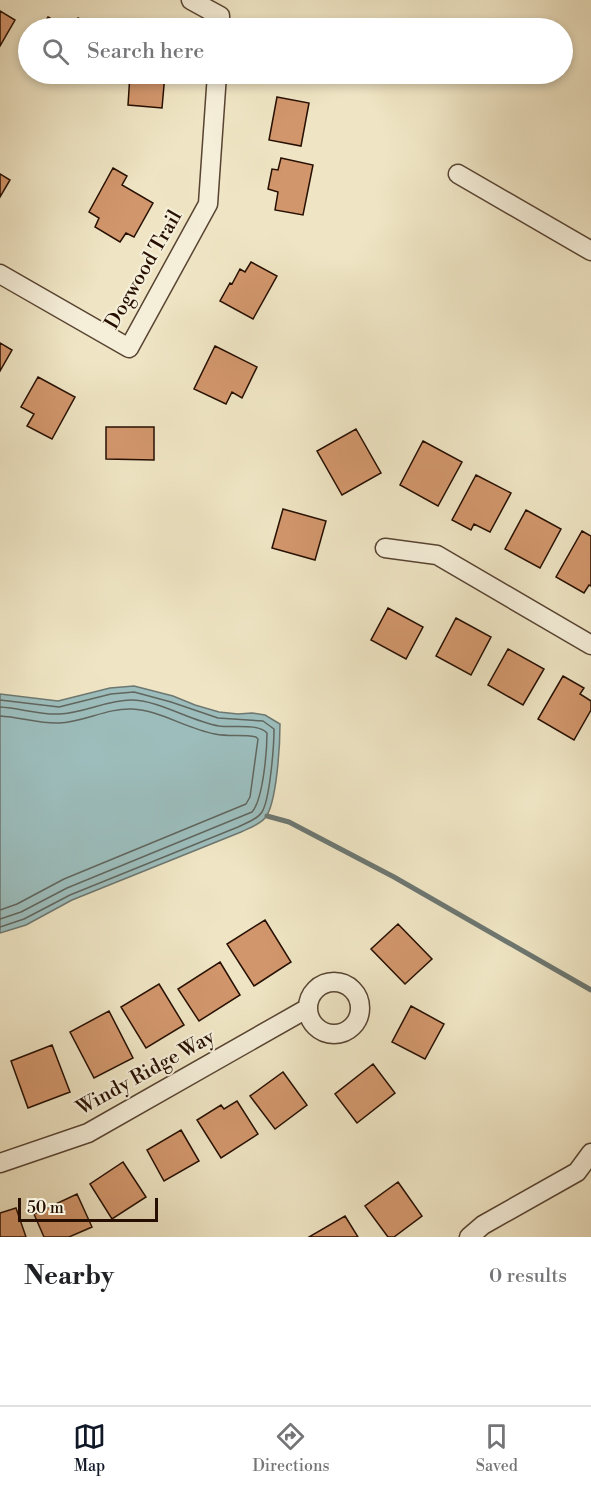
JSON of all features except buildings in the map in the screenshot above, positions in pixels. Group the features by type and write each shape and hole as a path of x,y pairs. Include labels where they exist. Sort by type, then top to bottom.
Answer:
{"street":[{"path":"192,0 220,18"},
{"name":"Dogwood Trail","path":"0,274 129,348 208,204 216,84"},
{"path":"458,174 591,250"},
{"path":"385,548 437,555 591,645"},
{"name":"Windy Ridge Way","path":"0,1162 88,1133 308,1008"},
{"path":"469,1237 483,1225 577,1172 591,1153"}],"water":[{"path":"134,686 173,696 219,712 265,715 280,724 277,773 269,811 260,823 241,832 72,900 26,925 0,933 0,694 58,701 110,688"}],"waterway":[{"path":"267,816 289,822 394,877 591,990"}]}
